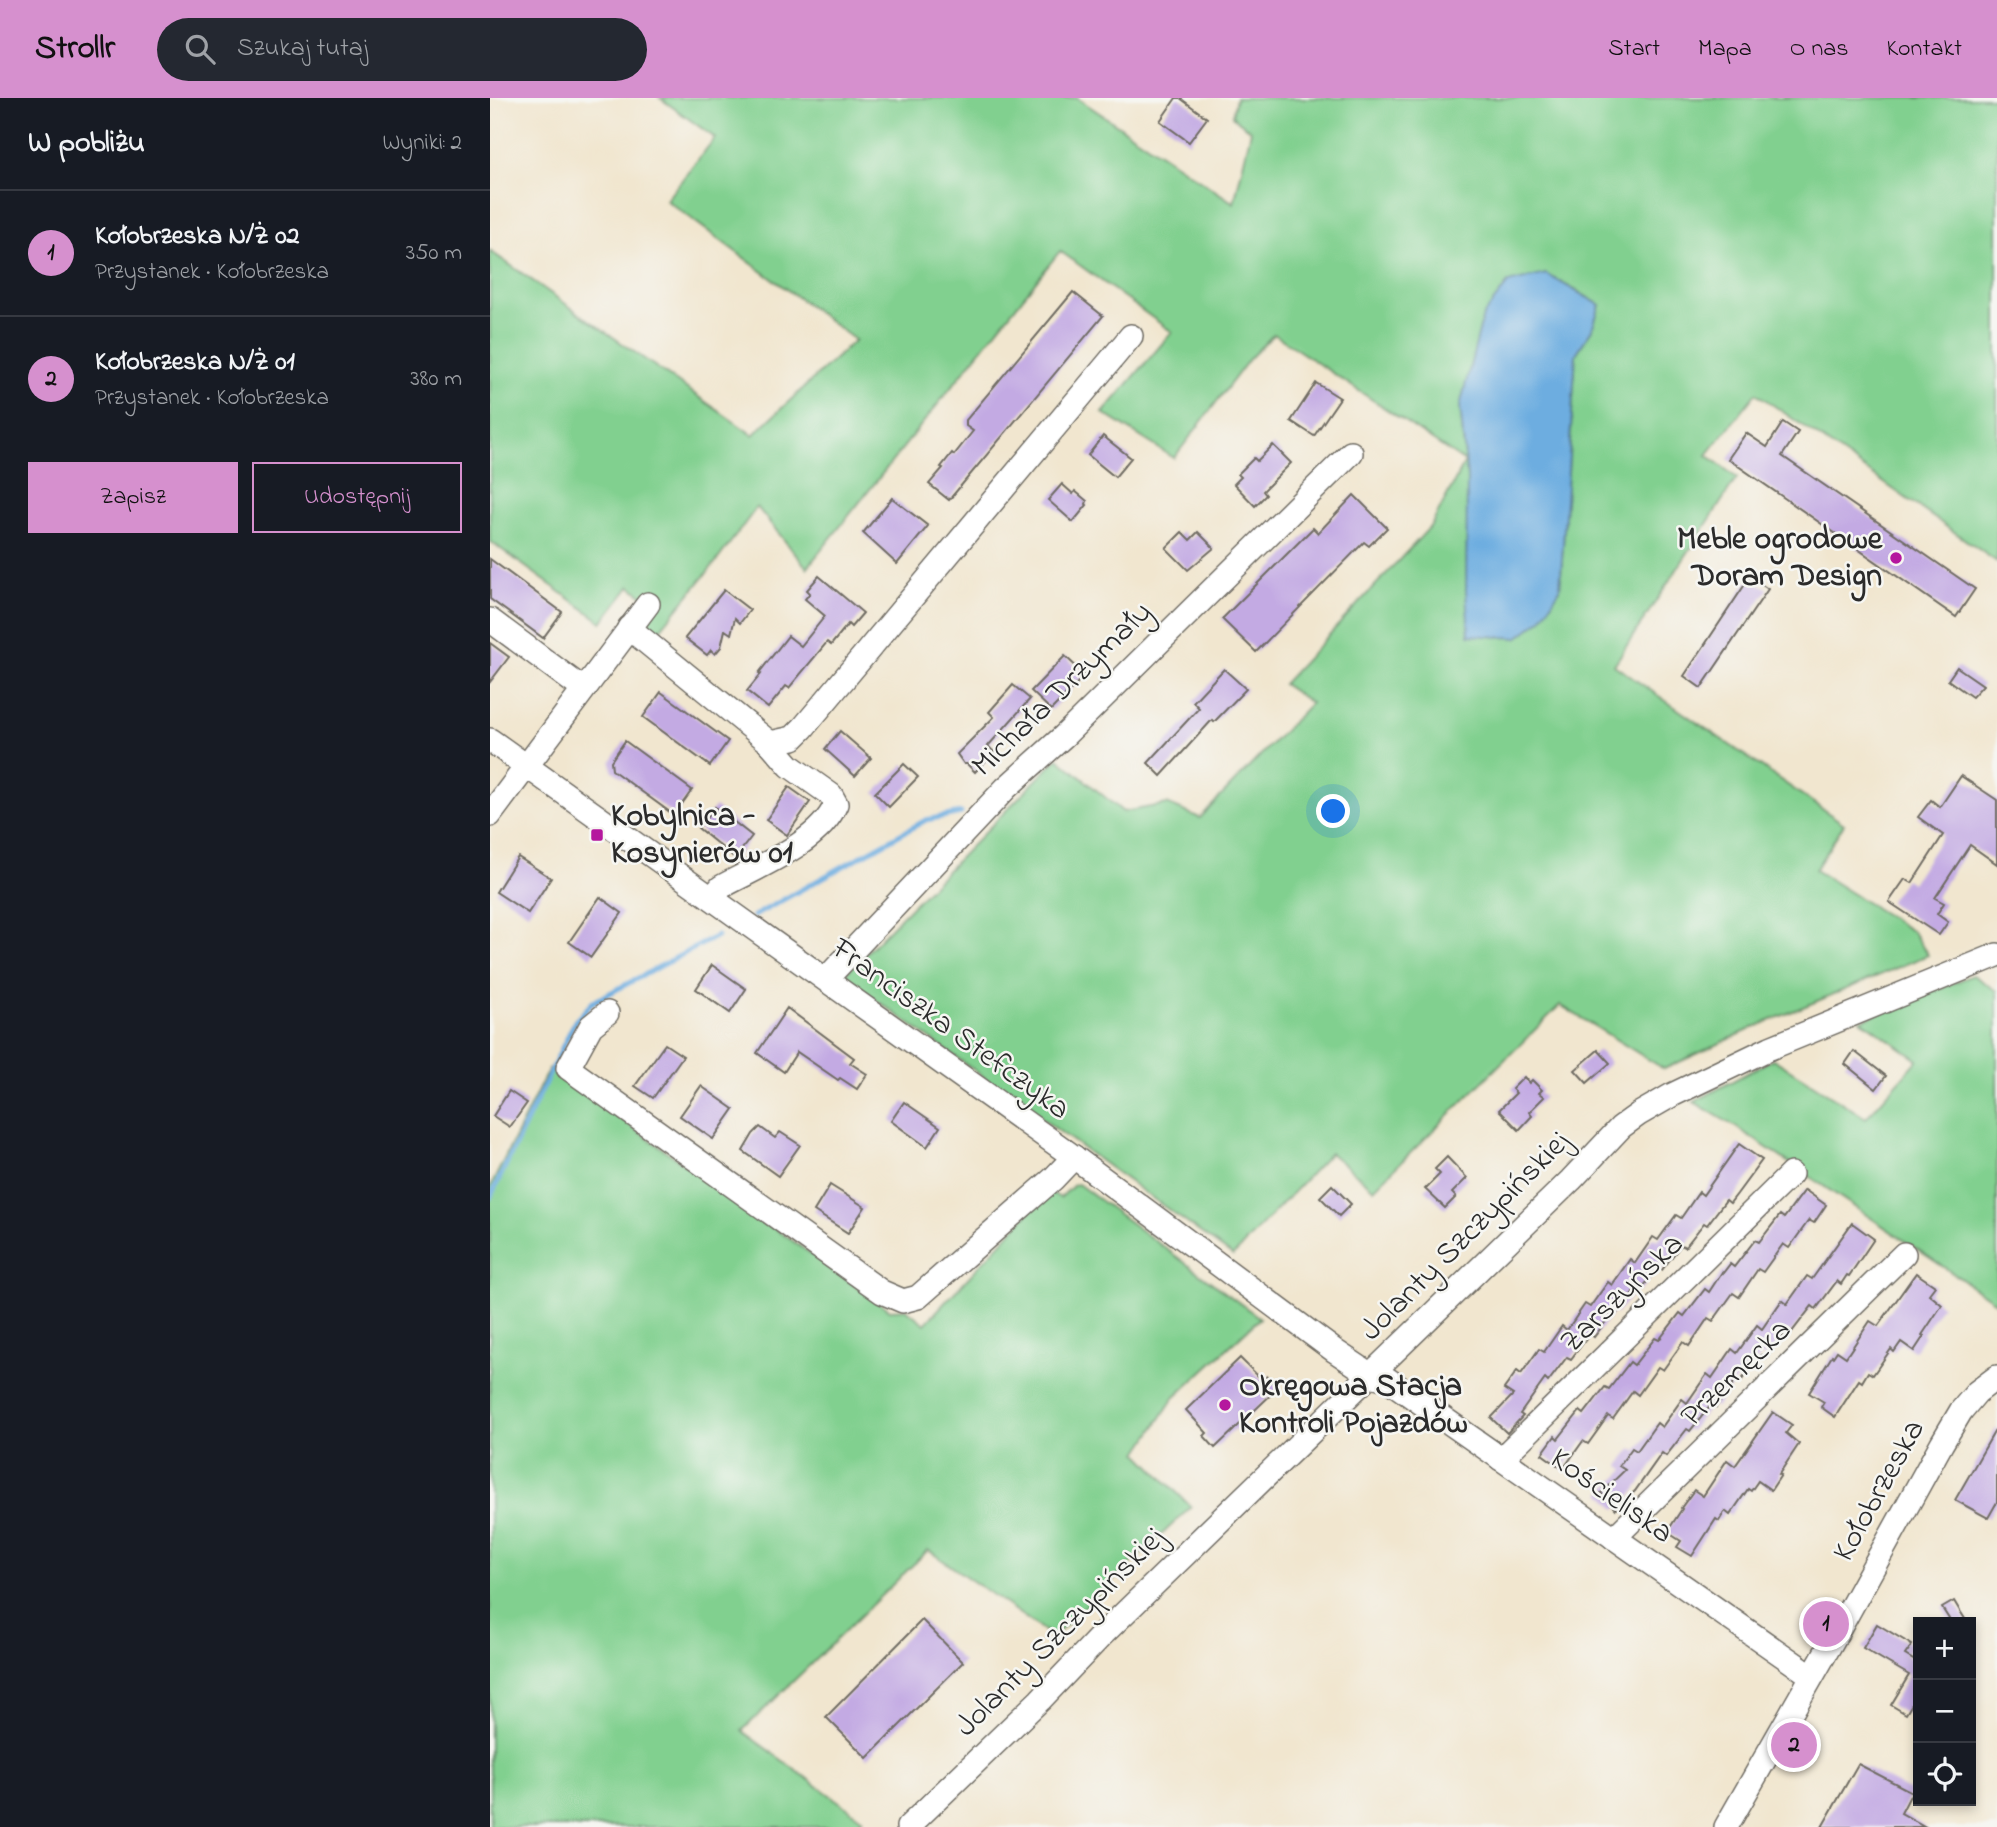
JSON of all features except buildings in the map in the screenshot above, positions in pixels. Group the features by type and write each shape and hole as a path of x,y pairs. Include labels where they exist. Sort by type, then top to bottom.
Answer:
{"street":[{"path":"770,743 793,738 803,728 1131,336"},
{"name":"Michała Drzymały","path":"826,979 1006,788 1064,736 1350,453"},
{"path":"490,815 648,604"},
{"path":"490,621 583,689"},
{"path":"629,628 770,743 790,766 831,795 836,804 832,814 809,838 721,887 712,898"},
{"name":"Franciszka Stefczyka","path":"490,740 1073,1157 1371,1375"},
{"name":"Jolanty Szczypińskiej","path":"908,1827 1571,1180 1621,1128 1672,1095 1770,1048 1997,955"},
{"path":"607,1013 591,1026 568,1068 882,1292 902,1301 918,1297 1053,1179 1073,1157"},
{"name":"Zarszyńska","path":"1500,1459 1791,1174"},
{"name":"Przemęcka","path":"1614,1538 1904,1254"},
{"name":"Kościeliska","path":"1371,1375 1387,1379 1812,1676"},
{"name":"Kołobrzeska","path":"1726,1827 1961,1411 1978,1392 1997,1377"}],"green space":[{"path":"660,98 1077,98 1234,203 1251,131 1232,116 1236,98 1997,98 1997,562 1756,393 1707,455 1737,478 1614,665 1844,824 1815,870 1913,932 1928,955 1762,1024 1664,1069 1560,1005 1374,1189 1330,1153 1233,1256 843,976 1058,758 1123,812 1167,804 1200,818 1311,703 1283,684 1431,526 1465,462 1274,334 1250,358 1174,458 1103,413 1172,332 1060,251 807,568 757,507 654,637 646,627 646,619 655,605 630,586 602,622 490,541 490,251 753,435 855,340 666,200 715,138","holes":["1545,274 1600,305 1592,329 1576,354 1560,589 1467,477 1460,406"]},
{"path":"1973,975 1997,991 1997,1303 1739,1129 1694,1102 1773,1059 1866,1118 1918,1060 1861,1020"},
{"path":"549,1068 890,1310 906,1309 925,1324 1049,1191 1060,1198 1078,1184 1260,1318 1173,1399 1138,1453 1191,1507 1053,1637 928,1550 742,1731 863,1819 855,1827 490,1827 490,1188"}],"water":[{"path":"1546,274 1600,305 1592,329 1576,354 1560,589 1542,619 1517,638 1469,635 1466,592 1467,477 1460,406 1483,316 1508,283"}],"waterway":[{"path":"754,916 926,820 961,813"},
{"path":"490,1198 575,1021 593,1002 717,936"}],"place":[{"name":"Meble ogrodowe Doram Design","path":"1896,558"},
{"name":"Kobylnica - Kosynierów 01","path":"597,835"},
{"name":"Okręgowa Stacja Kontroli Pojazdów","path":"1225,1405"},
{"name":"Kołobrzeska N/Ż 02","path":"1826,1624"},
{"name":"Kołobrzeska N/Ż 01","path":"1794,1745"}]}
